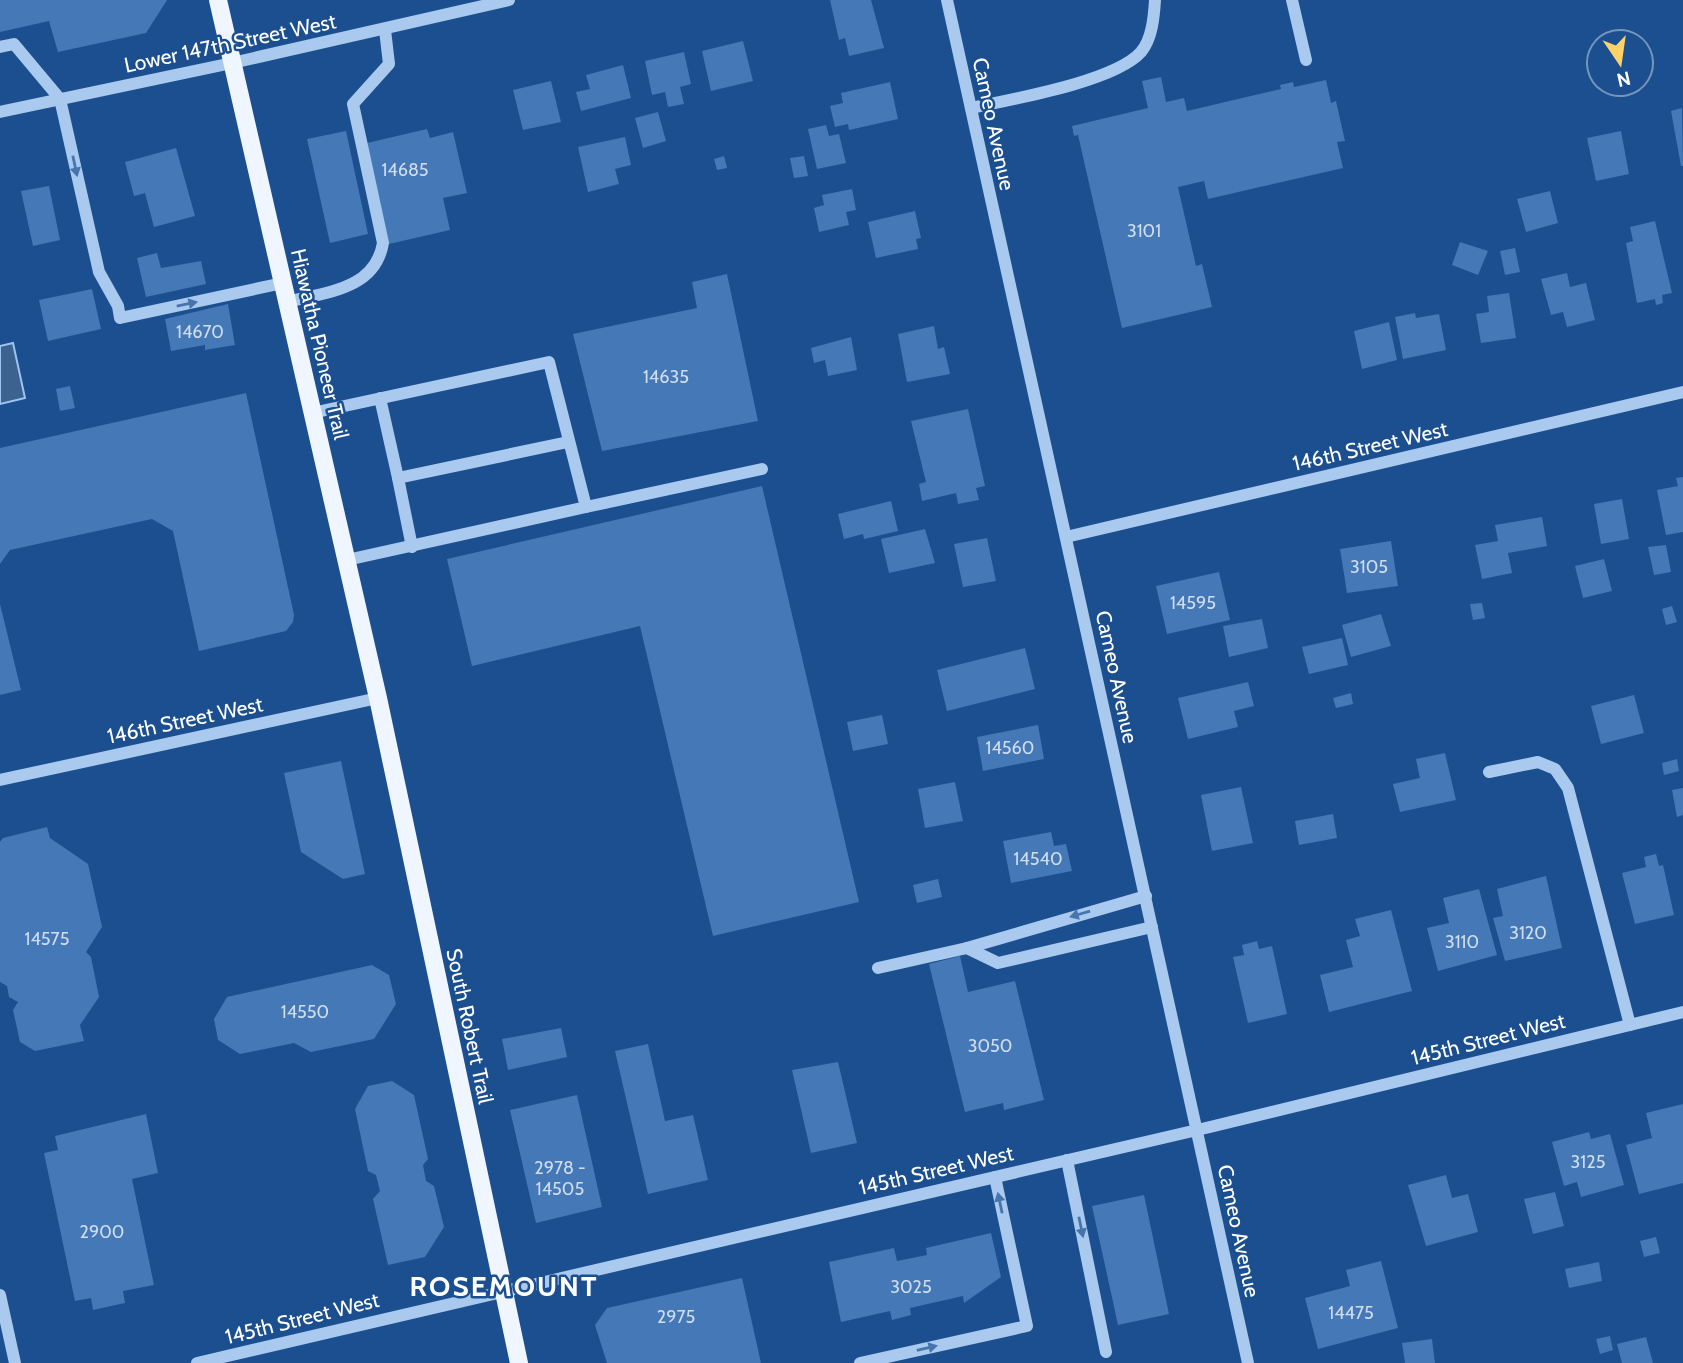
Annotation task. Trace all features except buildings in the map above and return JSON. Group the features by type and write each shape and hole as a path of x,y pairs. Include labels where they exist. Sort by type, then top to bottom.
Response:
{"main road":[{"name":"Hiawatha Pioneer Trail","path":"218,0 378,698"},
{"name":"South Robert Trail","path":"378,698 519,1363"}],"street":[{"name":"Lower 147th Street West","path":"0,112 232,64 509,0"},
{"name":"Cameo Avenue","path":"947,0 1248,1363"},
{"path":"971,108 1092,78 1130,61 1149,39 1156,0"},
{"path":"1292,0 1306,60"},
{"path":"287,302 351,285 369,274 380,261 383,243 353,104 389,64 385,30"},
{"path":"0,47 14,44 60,99 99,272 118,306 120,318 282,283"},
{"path":"312,413 549,362 586,508"},
{"name":"146th Street West","path":"1066,537 1683,392"},
{"path":"380,398 412,547"},
{"path":"398,478 568,442"},
{"path":"347,560 762,469"},
{"name":"146th Street West","path":"0,780 378,698"},
{"path":"1489,772 1538,762 1555,769 1568,788 1630,1025"},
{"path":"878,968 967,948 1146,897"},
{"path":"967,948 998,963 1152,927"},
{"name":"145th Street West","path":"197,1363 503,1289 1067,1160 1683,1012"},
{"path":"1067,1160 1106,1352"},
{"path":"860,1363 1027,1326 995,1177"},
{"path":"0,1295 15,1363"}],"water":[{"path":"13,343 25,398 0,404 0,346"}],"district":[{"name":"ROSEMOUNT","path":"504,1286"}]}
